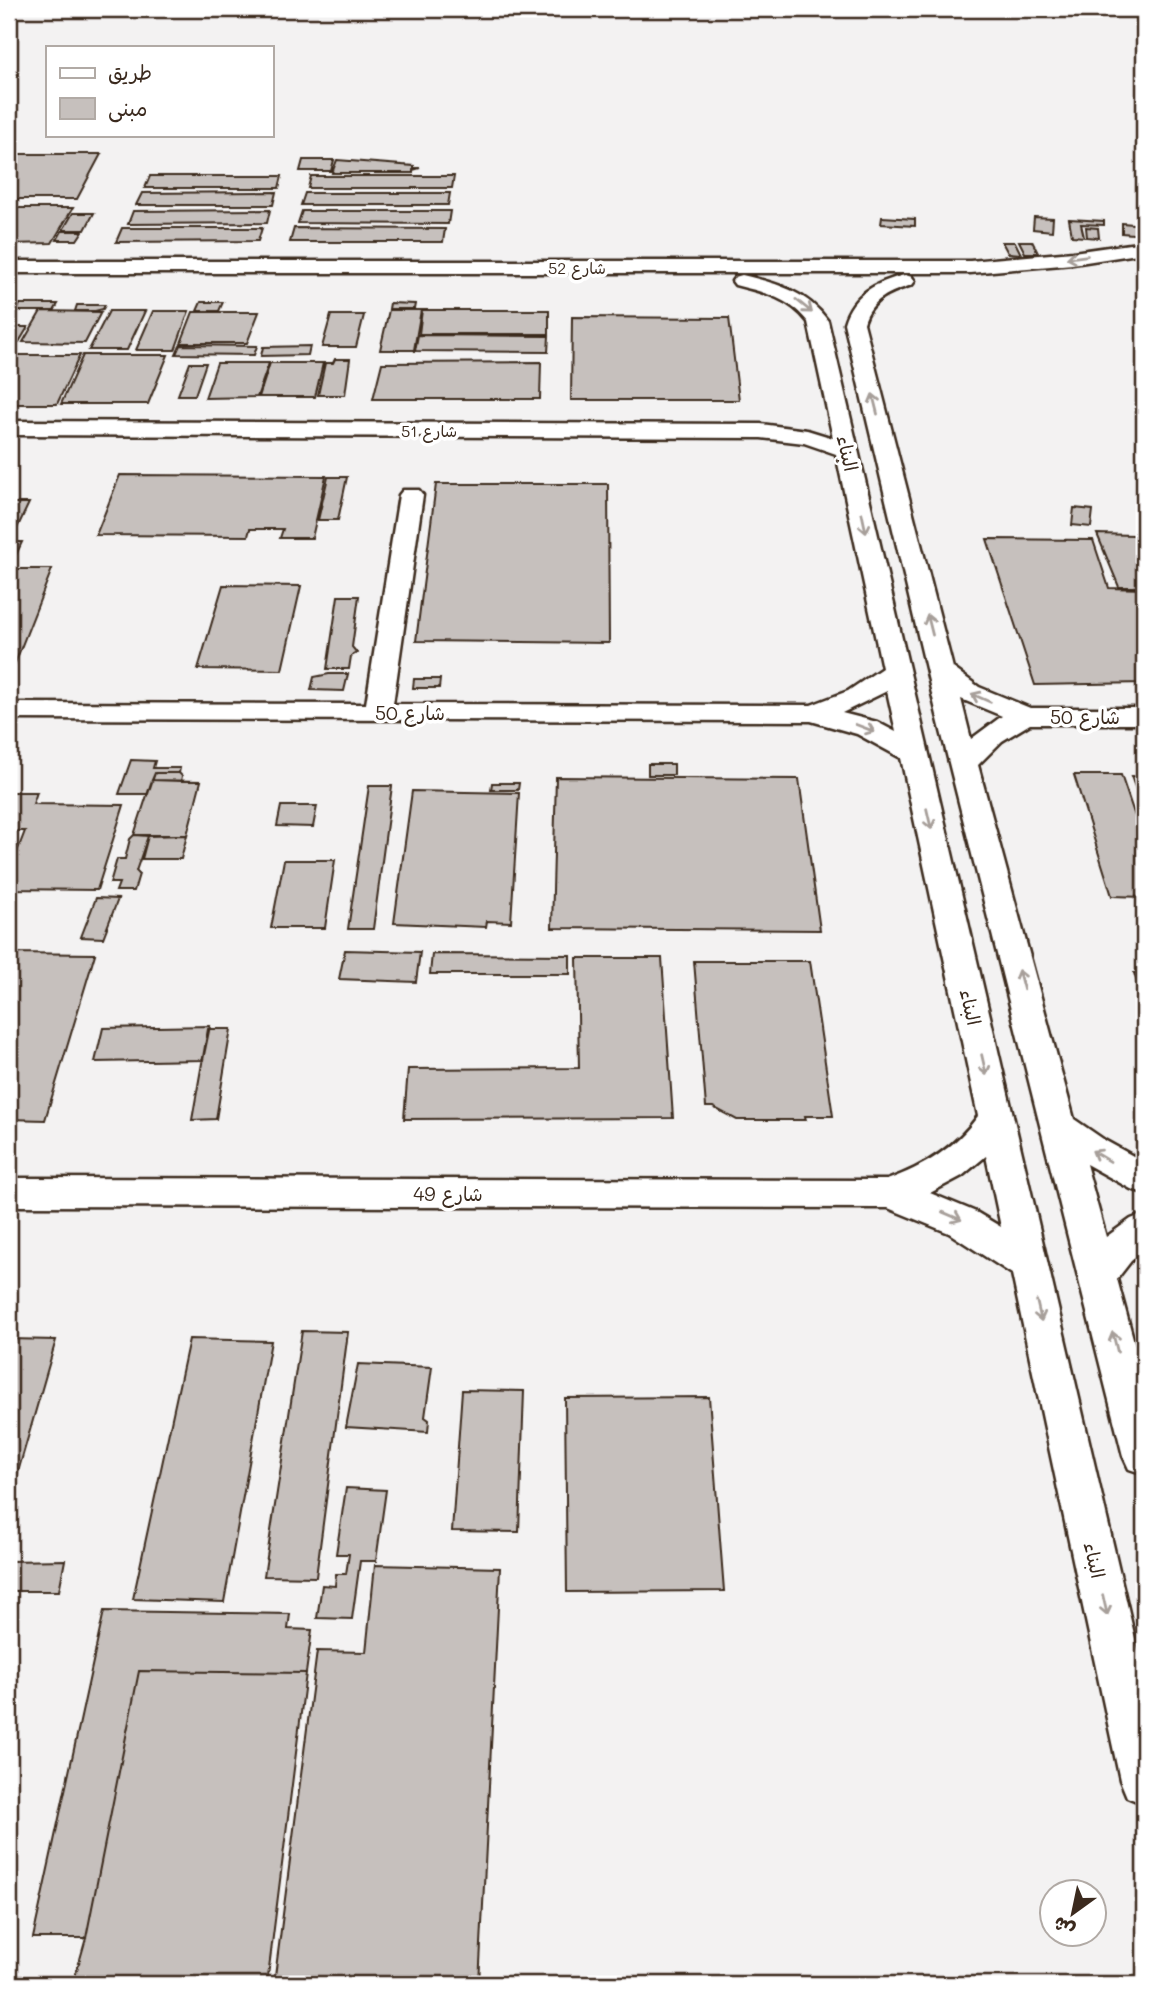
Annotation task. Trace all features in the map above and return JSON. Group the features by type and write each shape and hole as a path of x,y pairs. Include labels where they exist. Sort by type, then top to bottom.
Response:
{"street":[{"name":"شارع 52","path":"9,267 956,267 1060,260 1144,247"},
{"name":"شارع 52","path":"9,279 905,281 1034,278 1144,264"},
{"name":"البناء","path":"742,281 764,286 799,301 818,321 1144,1780"},
{"name":"البناء","path":"905,281 883,288 866,298 856,310 854,323 964,764 1061,1128 1144,1456"},
{"name":"شارع 51","path":"9,428 761,431 807,437 848,450"},
{"path":"378,712 411,495"},
{"name":"شارع 50","path":"812,713 863,696 882,684 896,670"},
{"name":"شارع 50","path":"941,672 969,693 1026,716"},
{"name":"شارع 50","path":"9,711 812,713 867,728 914,752"},
{"name":"شارع 50","path":"964,764 989,737 1008,722 1026,716 1144,716"},
{"name":"شارع 49","path":"888,1194 924,1182 956,1164 980,1143 996,1118"},
{"path":"1061,1128 1093,1151 1144,1180"},
{"name":"شارع 49","path":"9,1192 888,1194 927,1205 964,1221 999,1241 1029,1266"},
{"path":"1098,1276 1117,1250 1144,1229"}],"building":[{"path":"9,154 101,154 77,199 9,199"},
{"path":"303,160 334,160 331,171 300,171"},
{"path":"337,160 420,168 413,170 413,173 332,173"},
{"path":"150,176 282,176 279,188 145,188"},
{"path":"311,176 454,176 452,188 308,188"},
{"path":"276,192 273,205 136,205 142,193"},
{"path":"305,193 450,193 448,205 301,205"},
{"path":"9,208 73,208 52,243 9,244"},
{"path":"270,210 267,223 128,224 133,211"},
{"path":"302,211 450,211 448,224 298,223"},
{"path":"73,213 94,213 85,230 63,230"},
{"path":"882,217 915,219 915,226 881,224"},
{"path":"1034,217 1053,218 1052,231 1033,229"},
{"path":"1069,219 1104,221 1104,225 1081,224 1084,237 1072,236"},
{"path":"1122,223 1144,225 1144,235 1122,233"},
{"path":"1086,227 1098,228 1099,238 1087,237"},
{"path":"122,228 262,228 258,241 116,242"},
{"path":"294,228 445,229 443,242 290,242"},
{"path":"62,231 83,231 77,240 57,240"},
{"path":"1019,241 1032,241 1038,253 1025,253"},
{"path":"1002,242 1015,242 1021,254 1008,253"},
{"path":"201,302 223,302 219,311 197,311"},
{"path":"390,303 415,304 414,309 389,309"},
{"path":"20,304 58,304 54,311 17,311"},
{"path":"77,305 105,305 103,309 95,311 75,311"},
{"path":"389,310 421,310 414,350 380,350"},
{"path":"422,310 549,310 549,334 419,334"},
{"path":"41,311 101,312 85,343 23,342"},
{"path":"109,311 145,311 127,350 89,350"},
{"path":"153,311 189,311 175,350 136,350"},
{"path":"193,312 259,312 247,343 181,343"},
{"path":"331,315 364,315 356,347 322,347"},
{"path":"572,317 729,318 739,400 571,400"},
{"path":"15,327 28,327 19,342 9,342"},
{"path":"418,335 549,336 548,352 415,351"},
{"path":"180,345 257,346 254,355 176,354"},
{"path":"310,346 308,355 261,356 263,347"},
{"path":"9,355 80,355 57,404 9,404"},
{"path":"83,355 168,355 148,404 61,404"},
{"path":"335,359 350,359 345,395 318,395 325,363 333,363"},
{"path":"541,362 540,399 373,399 382,363"},
{"path":"190,363 206,363 195,395 178,395"},
{"path":"217,363 269,363 257,397 205,398"},
{"path":"270,363 323,363 315,397 259,397"},
{"path":"120,475 326,476 312,538 280,538 283,529 250,529 248,536 96,535"},
{"path":"328,477 347,477 338,520 318,520"},
{"path":"436,484 608,484 609,643 416,641"},
{"path":"9,503 29,503 12,539 9,539"},
{"path":"1074,508 1093,510 1091,527 1072,525"},
{"path":"1097,534 1134,535 1144,557 1144,587 1119,587"},
{"path":"987,539 1093,540 1109,588 1144,589 1144,683 1035,685"},
{"path":"9,542 22,542 16,555 9,555"},
{"path":"9,569 52,569 10,676 9,676"},
{"path":"223,585 301,586 282,670 198,669"},
{"path":"338,596 359,596 352,647 357,653 351,656 349,669 327,669"},
{"path":"348,674 344,691 311,690 314,677"},
{"path":"414,679 440,679 439,688 413,688"},
{"path":"131,760 155,761 153,768 180,768 179,773 155,773 148,794 119,794"},
{"path":"648,764 674,764 674,775 648,775"},
{"path":"155,773 179,773 182,776 181,781 152,780"},
{"path":"1074,775 1121,775 1144,843 1144,897 1112,896"},
{"path":"1131,776 1144,777 1144,812"},
{"path":"556,777 799,779 820,930 552,928"},
{"path":"152,780 201,781 187,835 134,835"},
{"path":"492,783 519,783 518,790 491,790"},
{"path":"369,786 392,786 373,929 348,929"},
{"path":"412,791 519,793 511,922 487,921 486,927 394,923"},
{"path":"12,792 37,792 33,804 124,805 97,890 9,889 9,873 25,831 9,831 9,800"},
{"path":"281,806 317,806 313,827 277,826"},
{"path":"134,835 148,836 136,871 139,874 134,891 116,891 119,883 110,883 117,859 125,859 130,839"},
{"path":"187,835 181,859 142,859 148,836"},
{"path":"284,860 335,860 325,928 271,928"},
{"path":"96,898 118,899 103,938 81,937"},
{"path":"345,950 420,952 416,982 339,979"},
{"path":"9,953 95,954 45,1120 9,1119"},
{"path":"432,954 570,955 570,974 430,974"},
{"path":"577,958 662,958 673,1118 404,1119 408,1069 579,1068"},
{"path":"694,961 810,961 833,1116 805,1116 806,1120 737,1120 713,1107 706,1107"},
{"path":"1134,973 1144,973 1144,1004"},
{"path":"210,1026 203,1060 95,1062 103,1028"},
{"path":"208,1029 231,1029 216,1119 192,1120"},
{"path":"302,1331 348,1332 316,1577 264,1576"},
{"path":"9,1339 56,1340 18,1472 9,1471"},
{"path":"189,1339 271,1341 224,1602 133,1599"},
{"path":"358,1364 432,1367 425,1417 429,1420 428,1432 346,1427"},
{"path":"462,1390 524,1391 519,1532 452,1531"},
{"path":"709,1397 724,1591 567,1592 565,1398"},
{"path":"9,1471 18,1472 11,1496 9,1496"},
{"path":"346,1488 386,1490 376,1561 360,1561 352,1619 317,1618 322,1585 335,1586 336,1574 346,1574 349,1554 336,1554"},
{"path":"65,1560 59,1591 9,1591 9,1561"},
{"path":"375,1565 500,1568 479,1984 274,1984 317,1651 366,1652"},
{"path":"104,1611 290,1614 288,1629 312,1630 306,1673 139,1671 86,1938 33,1938"},
{"path":"139,1671 306,1673 267,1984 73,1984 86,1938"}]}
